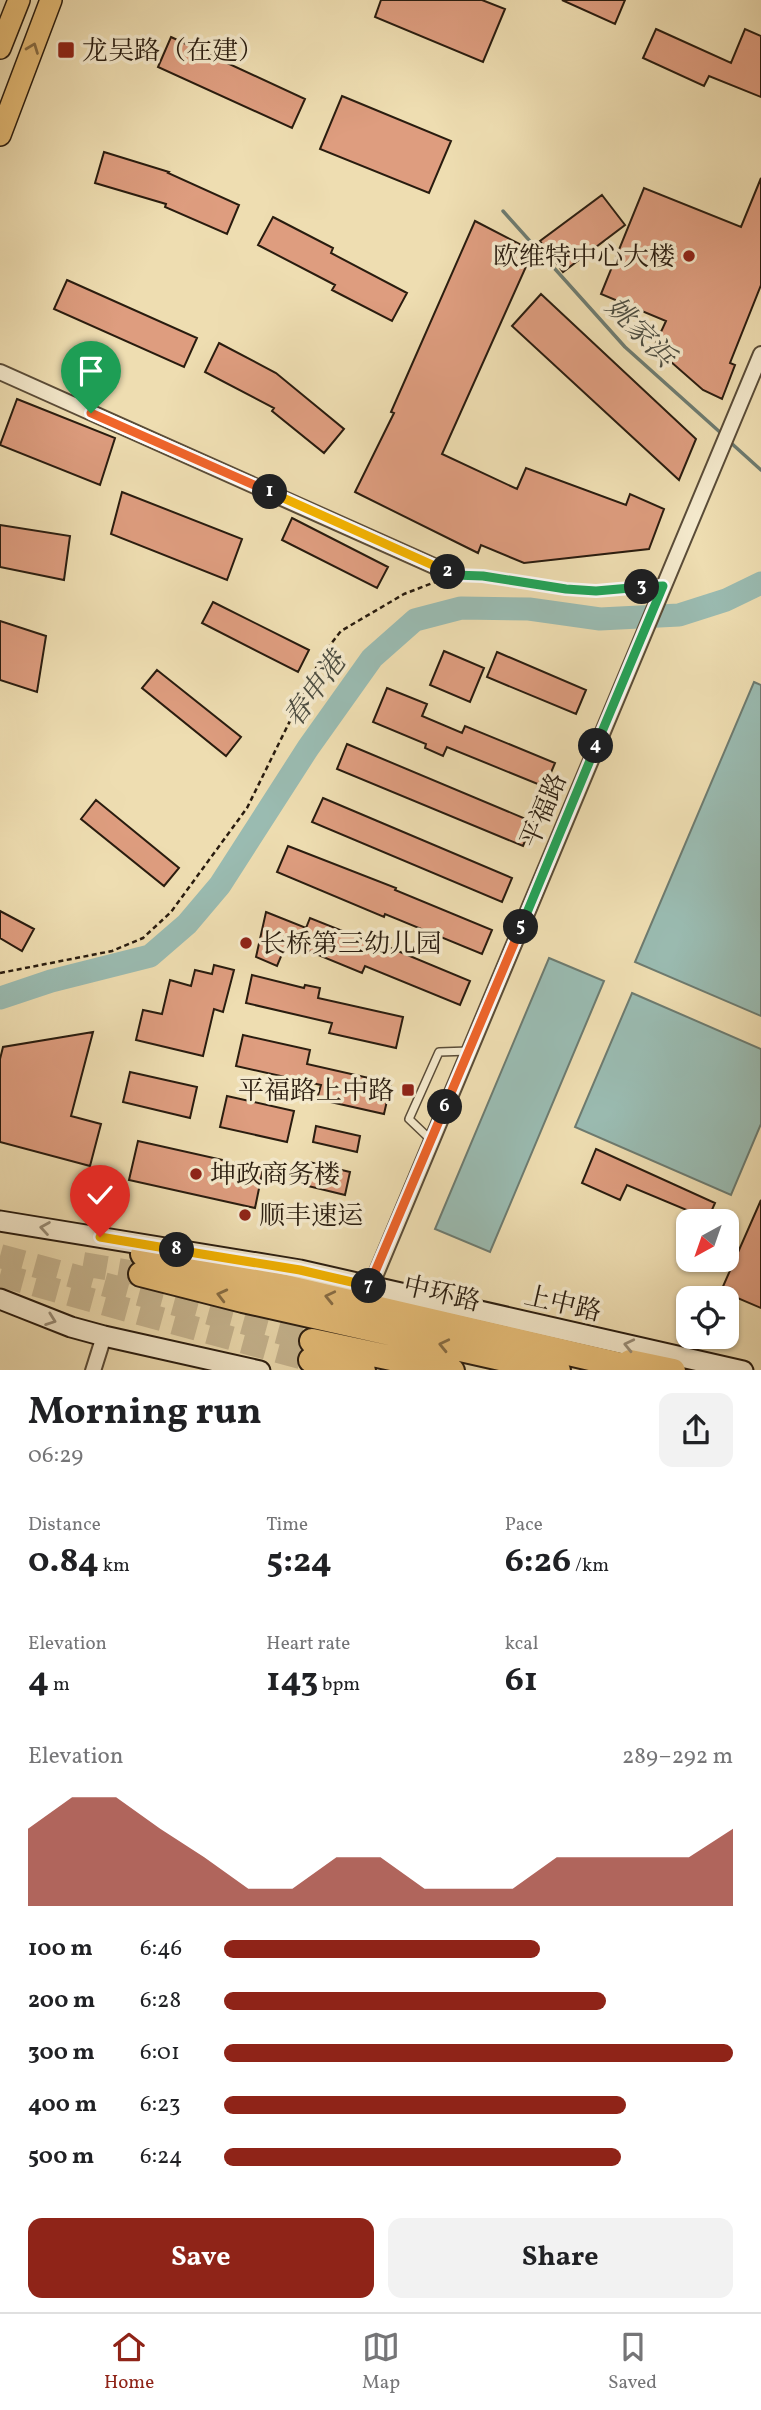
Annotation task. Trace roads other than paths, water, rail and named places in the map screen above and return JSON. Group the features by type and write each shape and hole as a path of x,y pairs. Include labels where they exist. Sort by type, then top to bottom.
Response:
{"highway":[{"name":"中环路","path":"558,1370 243,1300 142,1264 646,1370"},
{"path":"540,1346 673,1370"},
{"path":"363,1370 312,1351 452,1370"}],"main road":[{"path":"0,48 19,0"},
{"path":"0,135 51,0"},
{"name":"上中路","path":"0,1221 300,1270 743,1370"},
{"path":"0,1299 71,1327 260,1370"}],"street":[{"name":"平福路","path":"371,1286 761,354"},
{"path":"0,372 454,575"},
{"path":"93,1370 104,1336"}],"lane":[{"path":"431,1140 410,1119 439,1052 469,1051"}],"water":[{"path":"754,682 761,685 761,1016 635,962"},
{"path":"549,958 604,981 490,1252 435,1229"},
{"path":"632,993 761,1049 761,1124 731,1195 575,1127"}],"waterway":[{"name":"姚家浜","path":"503,211 625,347 722,434"},
{"name":"姚家浜","path":"730,442 761,470"},
{"name":"春申港","path":"0,998 51,981 150,956 187,924 220,885 308,748 372,658 415,620 461,608 529,609 600,619 679,615 726,600 761,583"}],"tunnel":[{"path":"0,1256 312,1341"},
{"path":"83,1264 141,1274"},
{"path":"0,1275 311,1360"}],"place":[{"name":"龙吴路（在建）","path":"66,50"},
{"name":"欧维特中心大楼","path":"689,256"},
{"name":"长桥第三幼儿园","path":"246,943"},
{"name":"平福路上中路","path":"408,1090"},
{"name":"坤政商务楼","path":"196,1174"},
{"name":"顺丰速运","path":"245,1215"}]}
